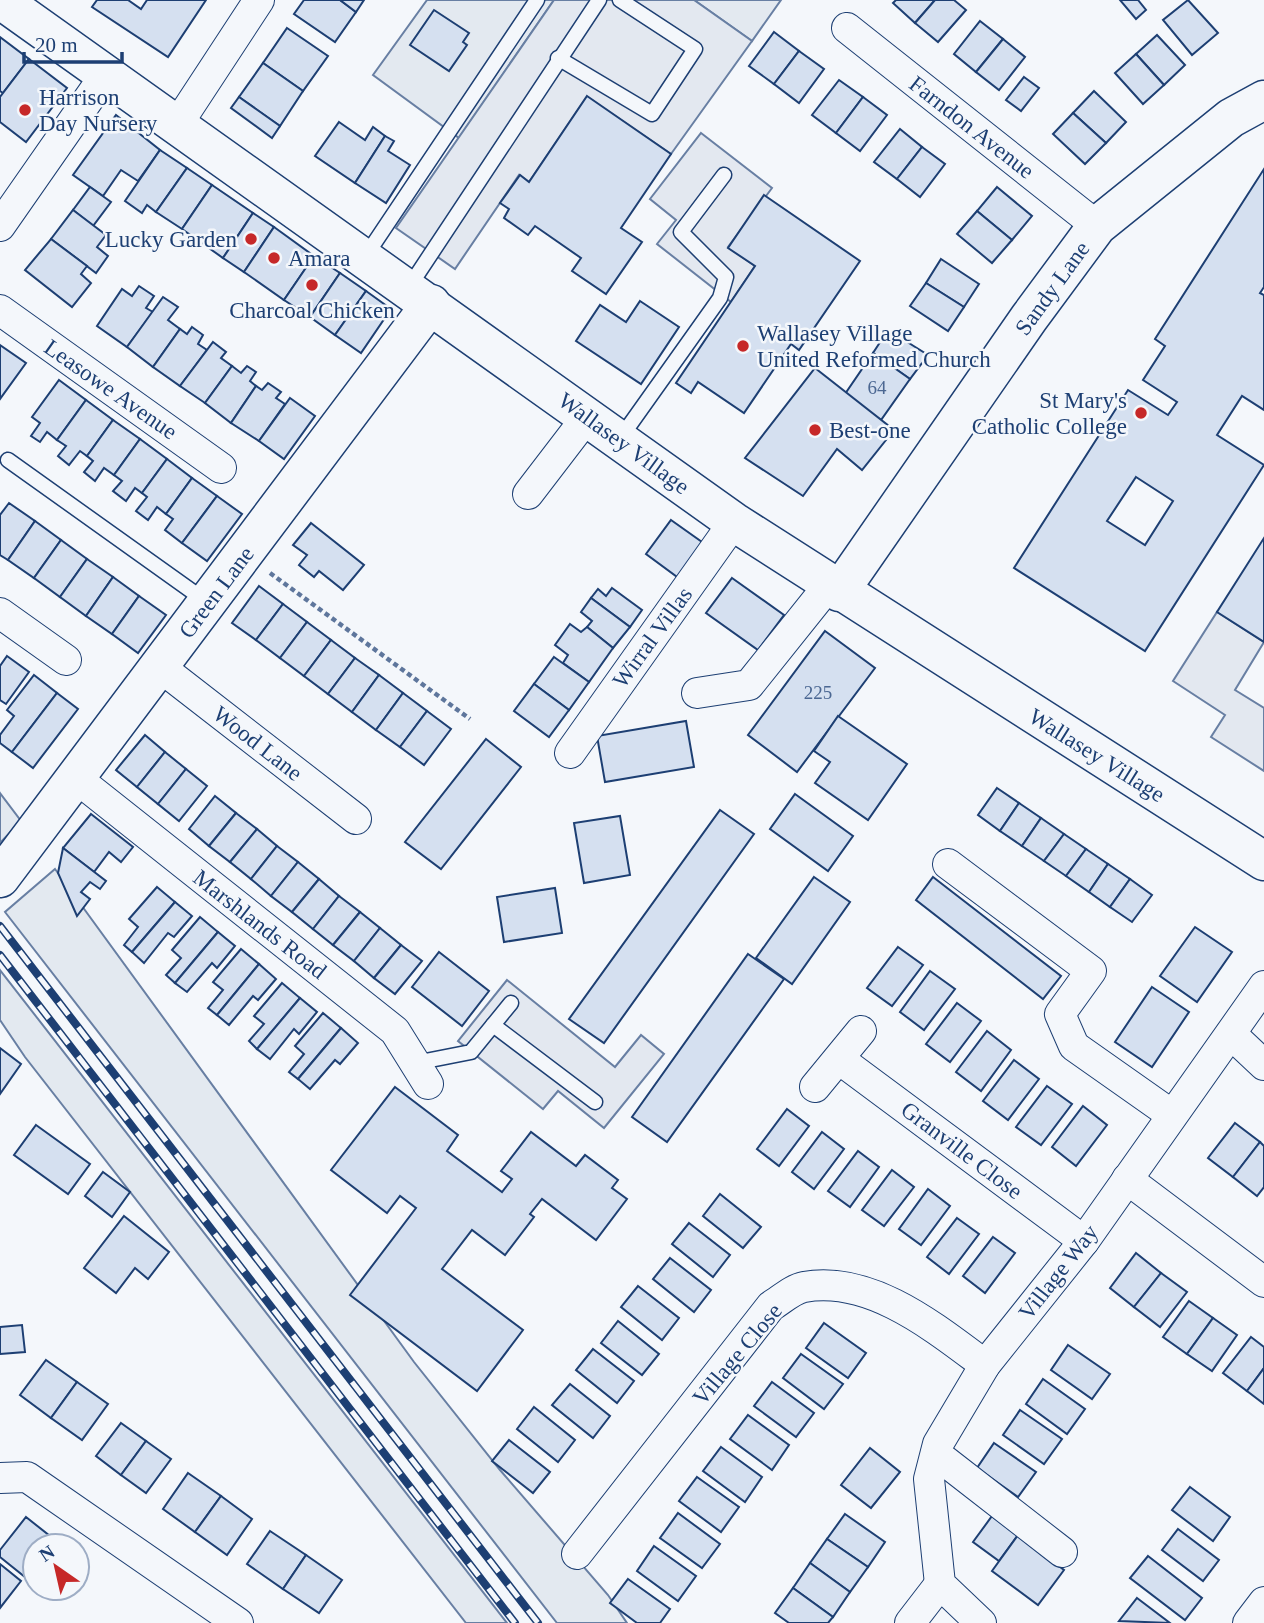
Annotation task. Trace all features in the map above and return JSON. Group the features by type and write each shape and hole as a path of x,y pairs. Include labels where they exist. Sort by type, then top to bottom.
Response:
{"main road":[{"name":"Wallasey Village","path":"1,0 734,522 834,589 1264,861"},
{"name":"Sandy Lane","path":"834,589 1097,226 1231,118 1264,100"},
{"name":"Green Lane","path":"8,868 244,554 419,296"}],"street":[{"path":"177,125 259,0"},
{"name":"Farndon Avenue","path":"847,28 1097,226"},
{"path":"0,226 106,74"},
{"name":"Leasowe Avenue","path":"0,310 221,468"},
{"path":"528,494 587,417"},
{"name":"Wirral Villas","path":"570,752 734,522"},
{"path":"697,693 749,685 834,589"},
{"path":"0,613 66,660"},
{"name":"Wood Lane","path":"160,667 355,819"},
{"name":"Marshlands Road","path":"76,778 395,1031 421,1074"},
{"path":"948,864 1091,971 1060,1014 1074,1046 1172,1115"},
{"name":"Village Way","path":"940,1584 929,1479 938,1444 985,1365 1084,1241 1264,986"},
{"path":"815,1087 862,1031"},
{"path":"1231,1034 1264,1065"},
{"name":"Granville Close","path":"839,1059 1084,1241"},
{"path":"1126,1179 1264,1282"},
{"name":"Village Close","path":"577,1554 771,1306 801,1287 829,1285 872,1294 935,1329 985,1365"},
{"path":"936,1454 1062,1552"},
{"path":"0,1478 27,1477 238,1623"},
{"path":"910,1623 940,1584 981,1623"},
{"path":"1248,1623 1264,1602"}],"lane":[{"path":"365,257 537,0"},
{"path":"419,296 558,58 599,0"},
{"path":"558,58 652,114 695,49 620,0"},
{"path":"619,440 720,298 726,277 681,232 724,175"},
{"path":"8,460 208,602"},
{"path":"421,1074 471,1052 511,1003"},
{"path":"493,1025 595,1102"}],"path":[{"path":"244,554 470,719"}],"shaded area":[{"path":"427,0 554,0 459,138 373,75"},
{"path":"554,0 694,0 752,41 671,154 587,97 529,182 519,175 455,269 396,228"},
{"path":"694,0 781,0 752,41"},
{"path":"701,133 772,188 728,247 755,266 731,302 657,244 676,220 650,199"},
{"path":"1217,612 1264,642 1235,690 1264,708 1264,771 1211,737 1225,715 1173,681"},
{"path":"0,793 21,821 0,843"},
{"path":"55,869 414,1362 500,1470 608,1595 627,1623 557,1623 5,912"},
{"path":"0,970 507,1623 466,1623 25,1057 0,1020"},
{"path":"507,980 615,1067 641,1035 664,1054 604,1128 558,1091 543,1109 458,1041"}],"building":[{"path":"97,0 128,0 141,9 147,0 206,0 168,57 92,7"},
{"path":"304,0 340,0 356,12 335,42 294,14"},
{"path":"340,0 364,0 356,12"},
{"path":"896,0 935,0 915,23 893,3"},
{"path":"935,0 954,0 966,10 938,42 915,23"},
{"path":"1120,0 1138,0 1146,10 1136,19"},
{"path":"1188,0 1218,33 1192,55 1163,20"},
{"path":"434,10 469,33 463,42 467,45 449,71 410,45"},
{"path":"980,21 1003,39 976,72 954,54"},
{"path":"287,28 328,56 303,91 263,63"},
{"path":"774,32 799,51 774,84 749,66"},
{"path":"1157,35 1185,65 1164,85 1136,54"},
{"path":"0,37 29,59 3,93 0,91"},
{"path":"1003,39 1025,57 999,90 976,72"},
{"path":"799,51 824,69 799,103 774,84"},
{"path":"1136,54 1164,85 1143,104 1115,73"},
{"name":"Harrison Day Nursery","path":"29,59 67,88 26,142 0,122 0,97"},
{"path":"263,63 303,91 280,126 239,97"},
{"path":"1024,77 1039,88 1021,111 1006,100"},
{"path":"839,80 863,97 836,133 812,115"},
{"path":"1094,91 1126,122 1106,143 1073,113"},
{"path":"587,96 671,154 621,228 642,242 606,294 572,271 581,258 535,226 528,235 504,218 509,209 500,203 520,175 529,182"},
{"path":"239,97 280,126 272,138 231,108"},
{"path":"863,97 887,115 860,151 836,133"},
{"path":"1073,113 1106,143 1085,164 1053,134"},
{"path":"116,115 160,150 138,181 121,170 103,196 73,175"},
{"path":"339,122 365,140 373,127 385,136 355,183 315,156"},
{"path":"900,129 922,147 897,179 874,162"},
{"path":"385,136 394,141 388,151 410,165 386,203 355,183"},
{"path":"922,147 945,164 920,197 897,179"},
{"path":"160,150 187,168 156,212 147,205 142,213 125,201"},
{"path":"187,168 212,185 182,229 156,212"},
{"path":"1264,169 1264,287 1260,293 1264,295 1264,410 1242,396 1217,435 1264,465 1145,651 1014,568 1128,390 1168,415 1177,402 1143,380 1165,346 1155,339","holes":["1136,477 1173,501 1145,545 1107,521"]},
{"path":"212,185 253,213 223,258 182,229"},
{"path":"90,187 111,202 93,226 73,210"},
{"path":"997,187 1032,216 1012,240 977,211"},
{"path":"764,195 860,261 799,350 791,344 744,413 698,382 691,393 676,383 755,266 728,248"},
{"path":"73,210 106,235 97,247 108,256 96,273 51,239"},
{"path":"977,211 1012,240 992,263 957,234"},
{"path":"253,213 274,227 244,272 223,258"},
{"path":"274,227 314,256 284,300 244,272"},
{"path":"51,239 87,266 81,274 91,283 72,307 25,270"},
{"path":"314,256 340,273 310,317 284,300"},
{"path":"941,259 979,284 964,307 926,283"},
{"path":"340,273 366,291 335,335 310,317"},
{"path":"926,283 964,307 948,331 910,306"},
{"path":"139,286 154,296 146,308 153,312 127,347 97,326 122,289 132,296"},
{"path":"366,291 391,309 361,353 335,335"},
{"path":"163,297 178,307 168,320 180,329 153,367 127,347"},
{"path":"640,301 679,327 641,384 576,341 600,305 626,322"},
{"path":"192,327 203,335 198,344 207,350 180,386 153,367 180,329 187,334"},
{"path":"888,330 928,355 910,379 873,353"},
{"path":"213,342 226,352 221,358 232,366 205,403 180,386"},
{"path":"0,345 26,363 0,399"},
{"path":"873,353 910,379 881,420 845,394"},
{"path":"232,366 241,373 247,366 256,372 250,381 256,386 231,423 205,403"},
{"path":"815,368 894,430 862,470 837,449 803,496 745,458"},
{"path":"59,380 86,400 57,440 47,432 40,442 31,436 40,423 32,417"},
{"path":"268,383 281,392 276,398 285,404 259,441 231,423 256,386 262,390"},
{"path":"290,398 315,416 284,459 259,441"},
{"path":"86,400 113,420 87,456 80,451 69,465 58,456 66,446 57,440"},
{"path":"113,420 140,439 114,475 104,468 95,481 84,472 93,461 87,456"},
{"path":"140,439 167,459 142,493 135,488 126,501 113,491 122,481 114,475"},
{"path":"167,459 192,478 166,514 157,507 148,520 136,511 147,497 142,493"},
{"path":"192,478 217,496 182,543 165,530 173,519 166,514"},
{"path":"217,496 242,514 207,561 182,543"},
{"path":"9,503 35,521 8,560 0,555 0,515"},
{"path":"671,520 709,547 684,582 646,554"},
{"path":"35,521 61,540 34,578 8,560"},
{"path":"311,523 364,565 343,590 319,571 314,577 299,565 307,555 293,545"},
{"path":"1264,538 1264,642 1217,612"},
{"path":"61,540 87,559 60,597 34,578"},
{"path":"87,559 113,577 86,616 60,597"},
{"path":"113,577 139,596 112,634 86,616"},
{"path":"732,578 784,615 758,650 706,613"},
{"path":"259,586 283,604 256,640 232,623"},
{"path":"612,588 642,610 630,627 591,598 598,589 606,596"},
{"path":"139,596 166,615 138,653 112,634"},
{"path":"591,598 630,627 613,648 587,627 592,621 581,612"},
{"path":"283,604 307,622 280,658 256,640"},
{"path":"307,622 331,640 304,676 280,658"},
{"path":"570,624 581,632 587,627 613,648 589,682 563,663 568,655 555,645"},
{"path":"825,631 875,668 797,772 748,735"},
{"path":"331,640 355,658 328,694 304,676"},
{"path":"7,656 29,672 6,704 0,700 0,666"},
{"path":"554,657 589,682 569,710 534,684"},
{"path":"355,658 379,675 352,712 328,694"},
{"path":"34,675 57,693 12,752 0,743 0,735 14,716 7,710"},
{"path":"379,675 403,693 376,730 352,712"},
{"path":"534,684 569,710 549,737 514,711"},
{"path":"57,693 78,709 33,768 12,752"},
{"path":"403,693 427,711 400,747 376,730"},
{"path":"427,711 451,729 424,765 400,747"},
{"path":"838,716 907,764 868,820 815,783 830,762 814,751"},
{"path":"686,721 694,767 605,782 597,736"},
{"path":"145,735 165,752 137,787 116,770"},
{"path":"486,739 521,767 441,869 405,842"},
{"path":"165,752 186,769 158,804 137,787"},
{"path":"186,769 207,786 179,821 158,804"},
{"path":"997,788 1019,803 1000,831 978,815"},
{"path":"795,794 853,836 828,871 770,829"},
{"path":"215,796 236,813 209,846 189,829"},
{"path":"1019,803 1041,818 1022,846 1000,831"},
{"path":"720,810 754,834 604,1043 569,1019"},
{"path":"236,813 257,829 230,862 209,846"},
{"path":"91,814 133,847 121,862 109,852 94,872 63,848"},
{"path":"620,816 630,875 584,883 574,823"},
{"path":"1041,818 1064,834 1044,861 1022,846"},
{"path":"257,829 277,846 251,879 230,862"},
{"path":"1064,834 1086,849 1066,876 1044,861"},
{"path":"277,846 298,862 271,896 251,879"},
{"path":"63,848 106,881 100,889 90,882 81,892 90,899 77,916 58,873"},
{"path":"1086,849 1108,864 1089,892 1066,876"},
{"path":"298,862 319,879 292,912 271,896"},
{"path":"1108,864 1130,879 1110,907 1089,892"},
{"path":"814,877 850,902 792,984 756,958"},
{"path":"933,877 1061,976 1043,999 916,900"},
{"path":"319,879 339,896 313,929 292,912"},
{"path":"1130,879 1152,895 1132,922 1110,907"},
{"path":"157,887 175,902 132,952 124,945 138,927 129,919"},
{"path":"555,888 562,933 504,942 497,897"},
{"path":"339,896 360,912 333,945 313,929"},
{"path":"175,902 192,916 174,937 168,933 144,963 132,952"},
{"path":"360,912 380,928 354,961 333,945"},
{"path":"200,917 218,932 175,983 166,975 181,958 172,950"},
{"path":"1195,927 1232,952 1197,1002 1160,976"},
{"path":"380,928 401,945 374,978 354,961"},
{"path":"218,932 235,946 217,968 212,963 187,992 175,983"},
{"path":"401,945 422,961 395,994 374,978"},
{"path":"898,947 923,965 892,1006 867,988"},
{"path":"241,949 259,964 217,1015 208,1008 223,990 213,982"},
{"path":"439,952 489,991 462,1026 412,987"},
{"path":"748,954 784,979 667,1142 632,1117"},
{"path":"259,964 276,979 258,1000 253,996 229,1025 217,1015"},
{"path":"930,971 955,989 924,1030 900,1012"},
{"path":"282,983 300,998 257,1049 249,1041 264,1024 254,1016"},
{"path":"1152,987 1189,1012 1152,1067 1115,1042"},
{"path":"300,998 317,1012 299,1034 294,1029 270,1059 257,1049"},
{"path":"957,1003 981,1021 950,1062 926,1044"},
{"path":"323,1013 341,1028 298,1079 289,1072 304,1054 295,1046"},
{"path":"341,1028 358,1043 340,1064 335,1060 310,1089 298,1079"},
{"path":"987,1031 1011,1050 981,1091 956,1072"},
{"path":"0,1048 21,1064 0,1094"},
{"path":"1014,1060 1039,1079 1008,1120 983,1101"},
{"path":"1047,1086 1072,1104 1041,1145 1016,1127"},
{"path":"395,1087 458,1135 447,1151 502,1192 512,1179 501,1171 531,1132 576,1166 585,1155 618,1180 612,1188 627,1199 596,1240 542,1199 530,1214 534,1217 505,1255 472,1230 442,1269 523,1330 477,1391 350,1295 416,1208 400,1196 387,1213 331,1170"},
{"path":"1083,1106 1107,1125 1076,1166 1052,1147"},
{"path":"787,1109 809,1126 779,1166 757,1149"},
{"path":"1235,1123 1260,1142 1233,1177 1208,1158"},
{"path":"36,1125 90,1164 68,1194 14,1155"},
{"path":"822,1132 844,1149 814,1189 792,1172"},
{"path":"1260,1142 1264,1146 1264,1187 1257,1196 1233,1177"},
{"path":"858,1151 879,1167 850,1207 828,1191"},
{"path":"892,1170 914,1187 884,1226 862,1210"},
{"path":"103,1172 130,1192 112,1217 85,1196"},
{"path":"928,1189 950,1206 921,1245 899,1229"},
{"path":"720,1194 761,1227 743,1248 703,1216"},
{"path":"124,1216 169,1252 148,1279 135,1268 116,1293 84,1268"},
{"path":"957,1218 979,1234 949,1274 927,1257"},
{"path":"689,1223 730,1255 713,1277 672,1244"},
{"path":"993,1237 1015,1253 985,1293 963,1276"},
{"path":"1136,1253 1161,1273 1134,1307 1110,1288"},
{"path":"670,1258 711,1290 694,1312 653,1279"},
{"path":"1161,1273 1187,1292 1160,1327 1134,1307"},
{"path":"638,1286 679,1318 662,1340 621,1307"},
{"path":"1189,1301 1213,1318 1187,1354 1163,1337"},
{"path":"1213,1318 1237,1335 1212,1371 1187,1354"},
{"path":"618,1321 659,1354 642,1375 601,1343"},
{"path":"824,1323 866,1353 848,1378 806,1348"},
{"path":"22,1325 25,1352 0,1354 0,1327"},
{"path":"1251,1337 1264,1347 1264,1368 1247,1391 1223,1373"},
{"path":"1068,1345 1110,1374 1092,1399 1051,1370"},
{"path":"593,1349 634,1381 617,1403 576,1370"},
{"path":"801,1354 843,1384 824,1409 783,1378"},
{"path":"46,1360 77,1382 51,1418 20,1395"},
{"path":"1264,1368 1264,1404 1247,1391"},
{"path":"1043,1379 1085,1409 1067,1434 1026,1404"},
{"path":"77,1382 108,1404 82,1440 51,1418"},
{"path":"772,1382 814,1413 796,1437 754,1406"},
{"path":"570,1384 610,1416 593,1438 552,1405"},
{"path":"534,1407 575,1440 558,1462 517,1429"},
{"path":"1020,1410 1062,1439 1044,1464 1003,1435"},
{"path":"748,1415 789,1445 772,1470 730,1439"},
{"path":"121,1423 146,1441 121,1475 96,1456"},
{"path":"509,1440 550,1472 533,1493 492,1461"},
{"path":"146,1441 171,1459 146,1493 121,1475"},
{"path":"994,1443 1036,1472 1018,1497 977,1468"},
{"path":"721,1447 762,1477 745,1502 703,1471"},
{"path":"870,1448 900,1472 871,1508 841,1485"},
{"path":"188,1473 221,1496 195,1532 163,1509"},
{"path":"697,1477 739,1507 721,1532 679,1501"},
{"path":"1190,1487 1230,1517 1213,1541 1172,1510"},
{"path":"221,1496 252,1519 227,1555 195,1532"},
{"path":"678,1513 720,1544 702,1568 660,1538"},
{"path":"845,1514 885,1542 868,1567 827,1539"},
{"path":"992,1516 1018,1535 999,1561 973,1542"},
{"path":"26,1517 45,1532 21,1532 21,1574 0,1557 0,1550"},
{"path":"1178,1529 1219,1560 1203,1581 1162,1550"},
{"path":"270,1531 306,1555 283,1589 247,1564"},
{"path":"1018,1535 1064,1570 1038,1605 992,1571"},
{"path":"827,1539 868,1567 850,1592 810,1563"},
{"path":"654,1546 696,1576 678,1601 637,1571"},
{"path":"306,1555 342,1580 319,1613 283,1589"},
{"path":"1148,1556 1202,1598 1185,1620 1130,1578"},
{"path":"810,1563 850,1592 833,1617 793,1588"},
{"path":"0,1564 21,1581 0,1608"},
{"path":"628,1579 670,1609 660,1623 637,1623 610,1603"},
{"path":"793,1588 833,1617 828,1623 789,1623 775,1613"},
{"path":"1137,1598 1170,1623 1119,1621"}],"railway":[{"path":"0,926 538,1623"},
{"path":"0,955 515,1623"}],"place":[{"name":"Harrison Day Nursery","path":"25,110"},
{"name":"Lucky Garden","path":"251,239"},
{"name":"Amara","path":"274,258"},
{"name":"Charcoal Chicken","path":"312,285"},
{"name":"Wallasey Village United Reformed Church","path":"743,346"},
{"name":"St Mary's Catholic College","path":"1141,413"},
{"name":"Best-one","path":"815,430"}]}
